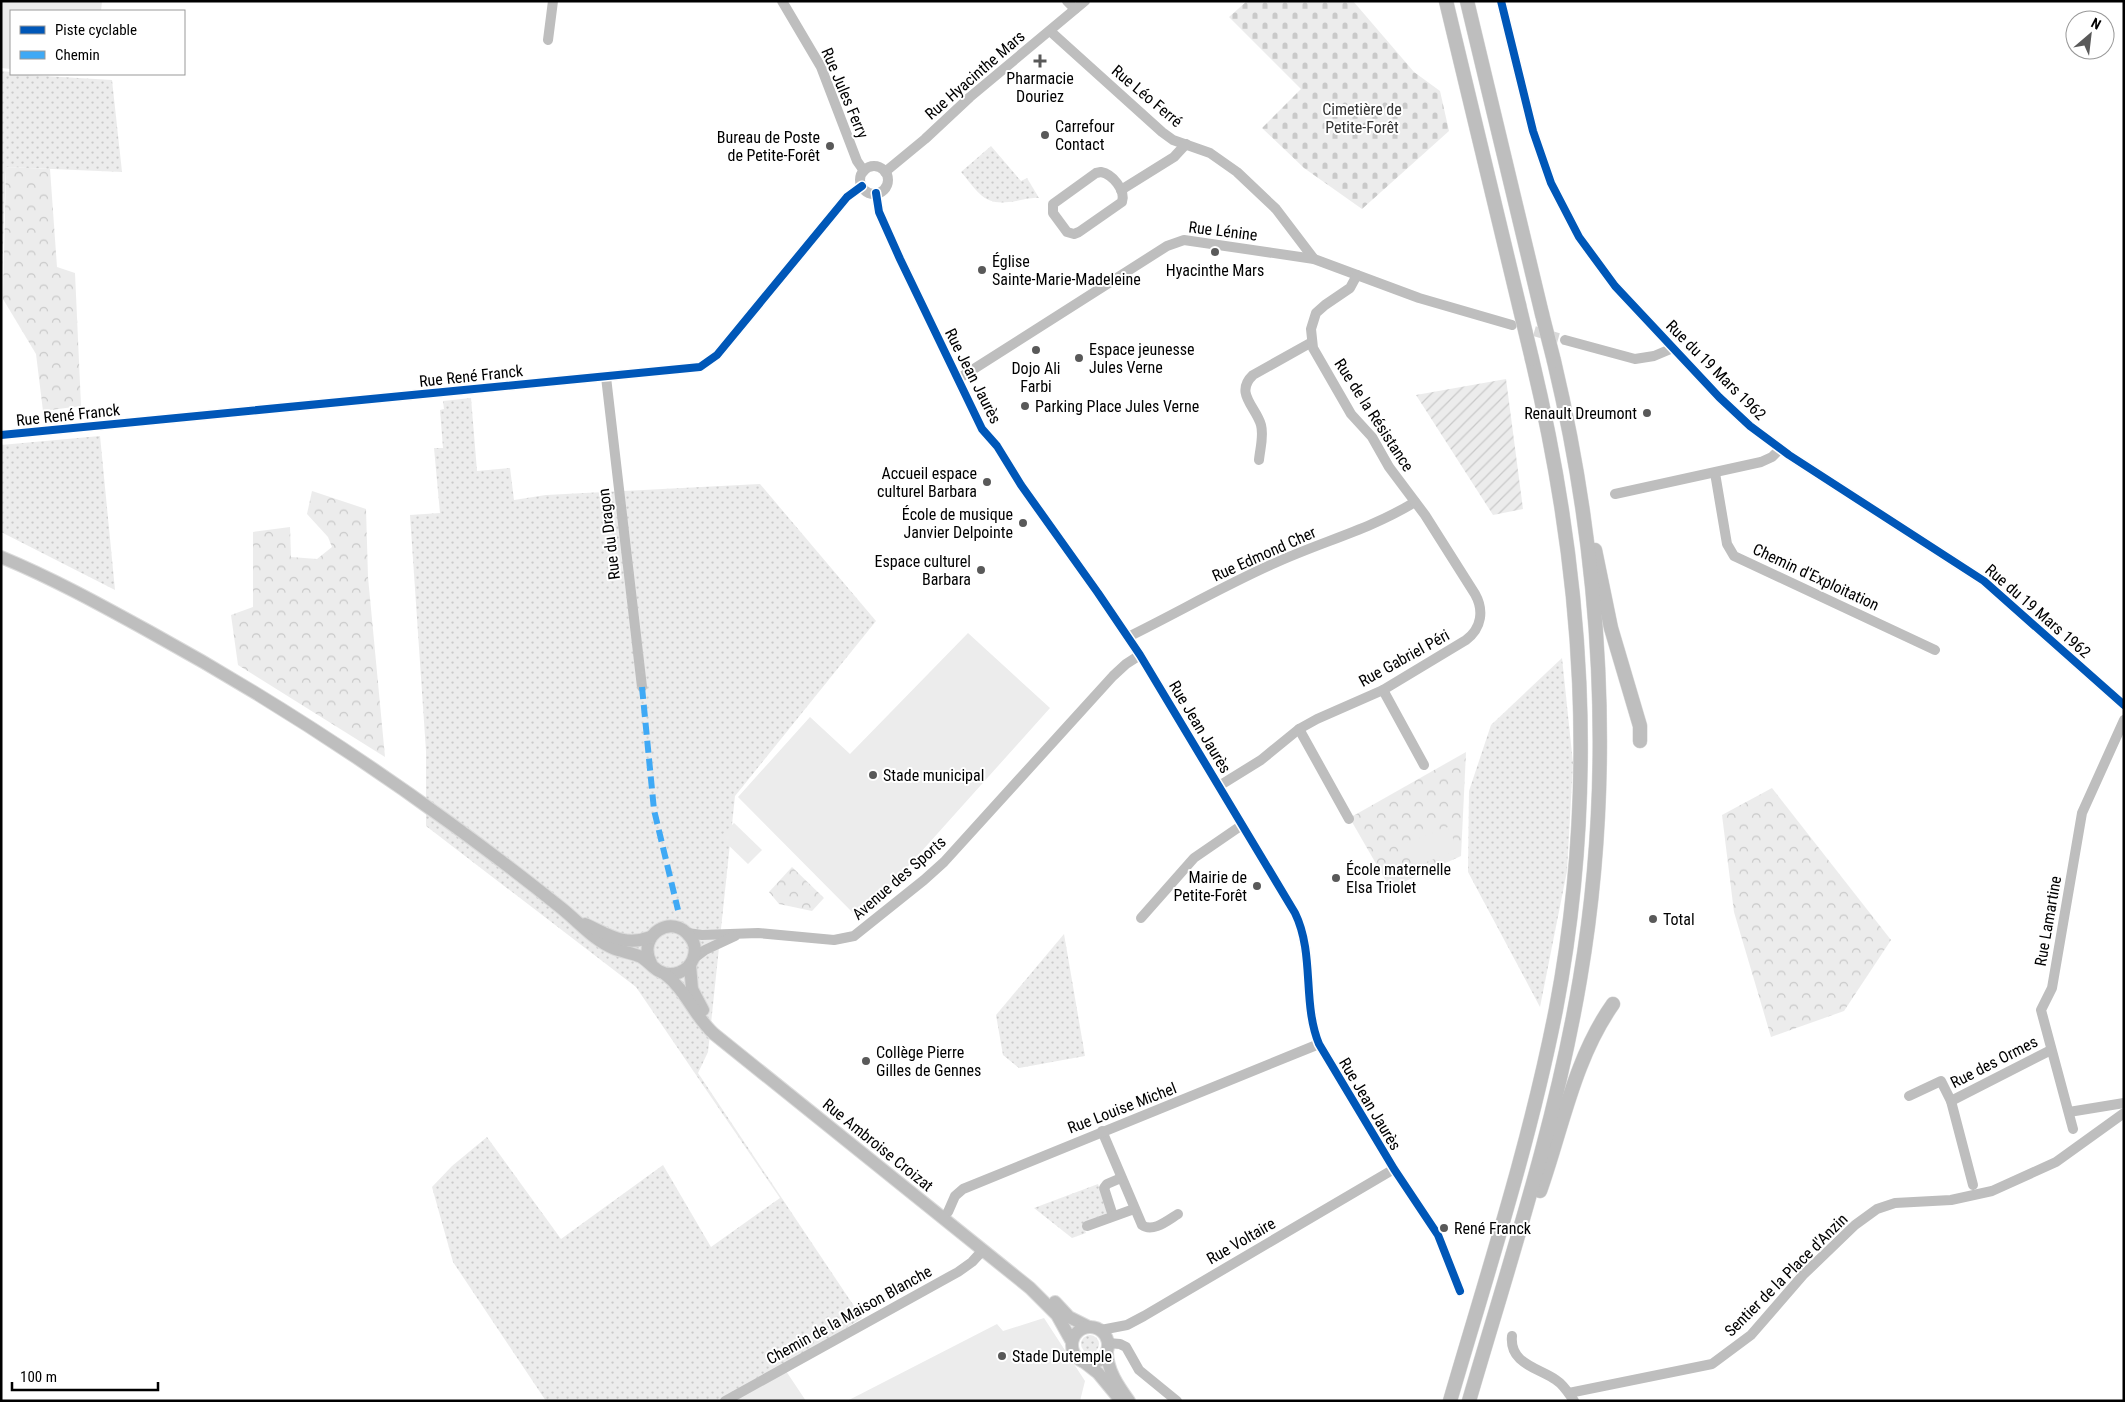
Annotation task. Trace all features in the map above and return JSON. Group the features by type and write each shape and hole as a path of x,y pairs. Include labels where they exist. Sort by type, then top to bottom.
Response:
{"highway":[{"path":"1446,1 1532,359 1563,509 1580,662 1581,746 1577,854 1564,961 1544,1065 1505,1216 1450,1401"},
{"path":"1467,1 1571,438 1582,508 1594,610 1599,709 1599,776 1594,874 1580,979 1565,1056 1546,1136 1469,1401"},
{"path":"1582,508 1599,566 1610,628 1640,726 1640,741"},
{"path":"1514,1248 1540,1189 1587,1049 1602,1020 1613,1004"}],"main road":[{"path":"1,552 27,568 174,645 316,731 449,822 575,918 591,935 603,943 616,950 637,956 665,974 679,973 692,962 694,945 687,933 680,928 668,927 657,931 651,937 634,942 622,940 575,918"},
{"path":"1,557 27,568"},
{"path":"650,963 647,952 651,937"},
{"name":"Rue Ambroise Croizat","path":"692,962 690,981 696,999 717,1026 1025,1274 1070,1317 1095,1328"},
{"name":"Rue Ambroise Croizat","path":"665,974 677,984 700,1020 714,1034 1025,1283 1060,1320 1072,1342"},
{"path":"1121,1401 1098,1373 1074,1354 1072,1342 1078,1331 1095,1328 1107,1347 1108,1363 1111,1372 1129,1401"},
{"path":"1084,1362 1096,1362 1104,1356 1107,1347"}],"street":[{"path":"548,40 553,1"},
{"name":"Rue Jules Ferry","path":"782,1 821,67 857,161 864,171"},
{"path":"1067,1 1075,9"},
{"name":"Rue Hyacinthe Mars","path":"885,172 970,96 1084,1"},
{"name":"Rue du 19 Mars 1962","path":"1501,1 1538,148 1561,205 1579,237 1603,271 1728,406 1780,449 1984,581 2124,705"},
{"name":"Rue Léo Ferré","path":"1050,30 1162,132 1173,140 1216,156 1250,183 1281,216 1314,259"},
{"path":"1121,190 1174,157 1186,144"},
{"path":"875,166 885,172 888,180 881,191 876,193 867,192 862,186 860,178 864,171 875,166"},
{"path":"1096,173 1108,174 1121,190 1123,196 1120,204 1077,233 1070,234 1064,230 1053,213 1052,207 1056,201 1096,173"},
{"name":"Rue René Franck","path":"1,435 694,368 708,362 717,355 847,197 862,186"},
{"name":"Rue Jean Jaurès","path":"876,193 884,224 982,429 999,450 1021,486 1140,655 1274,876 1300,925 1308,964 1313,1029 1318,1044 1394,1169 1441,1239 1460,1291"},
{"name":"Rue Lénine","path":"958,379 1175,242 1189,240 1314,259 1419,298 1512,325"},
{"name":"Rue de la Résistance","path":"1357,275 1350,288 1325,304 1316,313 1311,325 1312,342 1315,352 1351,414 1372,437 1389,467 1415,502"},
{"path":"1566,340 1635,358 1648,358 1673,348"},
{"path":"1259,460 1261,427 1245,394 1246,383 1253,375 1312,342"},
{"name":"Rue du Dragon","path":"606,377 642,687"},
{"path":"1615,494 1768,460 1780,449"},
{"name":"Chemin d'Exploitation","path":"1715,473 1727,544 1734,556 1935,650"},
{"name":"Rue Edmond Cher","path":"1128,637 1266,567 1299,552 1370,526 1415,502"},
{"name":"Rue Gabriel Péri","path":"1219,786 1261,760 1299,729 1383,690 1466,640 1477,629 1481,612 1477,598 1415,502"},
{"name":"Avenue des Sports","path":"687,933 702,935 744,934 840,940 850,938 862,931 938,867 1112,676 1140,655"},
{"path":"1383,690 1424,765"},
{"name":"Rue Lamartine","path":"2072,1129 2041,1010 2052,988 2080,819 2086,801 2124,720"},
{"path":"1299,729 1349,819"},
{"path":"1141,918 1194,858 1242,825"},
{"path":"692,962 720,942 744,934"},
{"name":"Rue Louise Michel","path":"948,1212 954,1196 963,1189 1318,1044"},
{"name":"Rue des Ormes","path":"1951,1100 2051,1050"},
{"path":"1908,1096 1941,1081 1951,1100 1973,1185"},
{"path":"2069,1112 2124,1103"},
{"name":"Sentier de la Place d'Anzin","path":"1572,1397 1712,1364 1751,1335 1803,1275 1856,1225 1877,1209 1895,1203 1951,1200 1992,1191 2056,1162 2124,1113"},
{"path":"1102,1131 1140,1222 1147,1228 1155,1227 1178,1214"},
{"name":"Rue Voltaire","path":"1095,1328 1123,1326 1144,1316 1394,1169"},
{"path":"1114,1216 1104,1188 1121,1178"},
{"path":"1087,1226 1134,1210"},
{"name":"Chemin de la Maison Blanche","path":"725,1401 958,1272 972,1262 983,1250"},
{"path":"1512,1336 1514,1350 1522,1361 1558,1381 1572,1397"},
{"path":"1107,1347 1120,1344 1126,1347 1139,1370 1177,1401"}],"green space":[{"path":"1,1 102,1 101,10 10,10 10,69 1,68"},
{"name":"Cimetière de Petite-Forêt","path":"1247,1 1353,1 1414,72 1440,91 1449,131 1362,209 1304,168 1262,128 1301,89 1229,17"},
{"path":"1,71 10,72 10,75 112,80 122,172 6,167 1,300"},
{"path":"991,146 1021,181 1027,178 1039,198 997,202 984,197 978,192 961,172"},
{"path":"6,167 50,169 57,267 75,273 81,406 43,411 36,354 3,299"},
{"path":"1506,379 1523,509 1493,515 1416,395"},
{"path":"471,398 477,471 510,468 514,500 546,495 760,484 876,621 735,796 708,1052 698,1073 862,1318 784,1368 718,1401 546,1401 453,1262 432,1187 452,1166 487,1137 561,1239 663,1165 711,1247 780,1198 636,987 426,826 426,751 410,515 440,513 434,448 443,448 440,410 444,409 443,401"},
{"path":"100,436 115,590 1,532 1,445"},
{"path":"312,491 366,509 368,577 385,757 238,665 231,615 253,607 253,532 290,527 291,557 317,559 332,547 328,537 307,514"},
{"name":"Stade municipal","path":"968,633 1050,708 860,920 738,797 810,717 850,754"},
{"path":"1562,658 1573,763 1567,871 1540,1007 1468,872 1469,791 1491,725"},
{"path":"1466,752 1461,856 1390,888 1352,822 1353,816"},
{"path":"1772,788 1891,940 1844,1011 1771,1037 1734,912 1722,815"},
{"path":"734,823 762,850 748,864 720,837"},
{"path":"1448,827 1458,850 1413,867 1404,844"},
{"path":"792,867 824,898 812,911 779,904 769,892"},
{"path":"1064,934 1085,1056 1019,1068 1003,1055 996,1015"},
{"path":"1098,1184 1108,1209 1106,1216 1083,1225 1086,1233 1072,1238 1034,1208"},
{"name":"Stade Dutemple","path":"1044,1318 1085,1381 1080,1401 847,1401 997,1324 1003,1331"},
{"path":"1090,1335 1096,1338 1099,1344 1096,1350 1090,1353 1084,1350 1081,1344 1084,1338"},
{"path":"784,1368 806,1401 718,1401"}],"tunnel":[{"path":"1520,327 1565,340"}],"marked path":[{"path":"642,687 654,810 678,910"}],"cycle path":[{"path":"1501,1 1533,131 1551,183 1579,237 1615,286 1719,397 1750,426 1789,455 1984,581 2124,705"},
{"path":"1,435 700,367 717,355 847,197 862,186"},
{"path":"876,193 879,212 900,259 982,429 997,446 1021,485 1140,655 1295,913 1305,945 1311,1012 1319,1044 1394,1169 1438,1235 1460,1291"}],"place":[{"name":"Pharmacie Douriez","path":"1040,61"},
{"name":"Carrefour Contact","path":"1045,135"},
{"name":"Bureau de Poste de Petite-Forêt","path":"830,146"},
{"name":"Hyacinthe Mars","path":"1215,252"},
{"name":"Église Sainte-Marie-Madeleine","path":"982,270"},
{"name":"Dojo Ali Farbi","path":"1036,350"},
{"name":"Espace jeunesse Jules Verne","path":"1079,358"},
{"name":"Parking Place Jules Verne","path":"1025,406"},
{"name":"Renault Dreumont","path":"1647,413"},
{"name":"Accueil espace culturel Barbara","path":"987,482"},
{"name":"École de musique Janvier Delpointe","path":"1023,523"},
{"name":"Espace culturel Barbara","path":"981,570"},
{"name":"Stade municipal","path":"873,775"},
{"name":"École maternelle Elsa Triolet","path":"1336,878"},
{"name":"Mairie de Petite-Forêt","path":"1257,886"},
{"name":"Total","path":"1653,919"},
{"name":"Collège Pierre Gilles de Gennes","path":"866,1061"},
{"name":"René Franck","path":"1444,1228"},
{"name":"Stade Dutemple","path":"1002,1356"}]}
